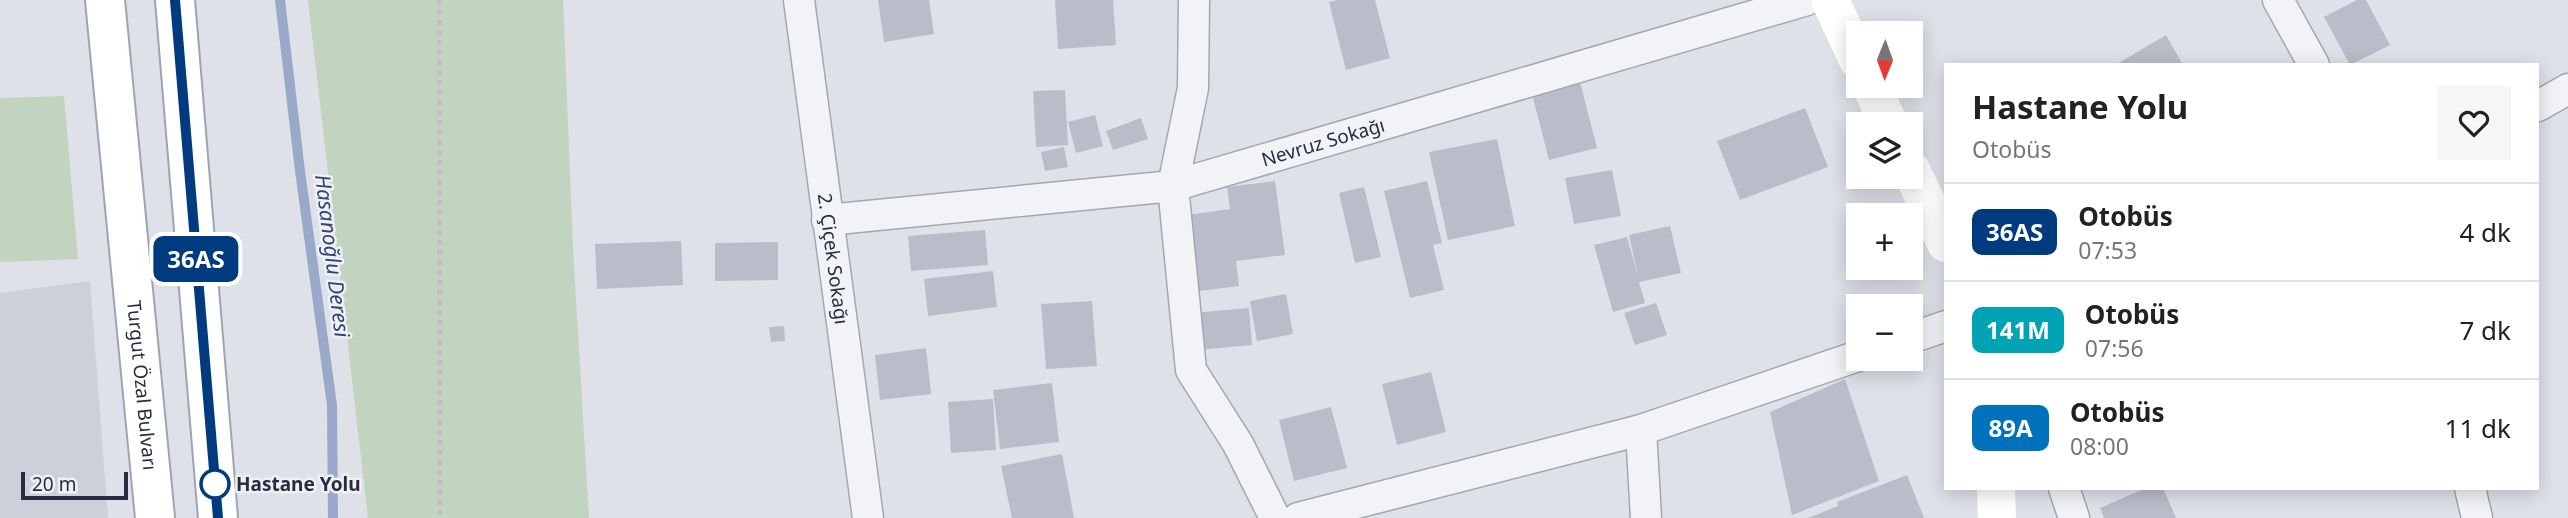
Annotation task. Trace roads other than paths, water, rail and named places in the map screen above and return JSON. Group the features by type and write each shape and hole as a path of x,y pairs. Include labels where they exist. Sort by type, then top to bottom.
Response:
{"main road":[{"name":"Turgut Özal Bulvarı","path":"104,0 155,518"},
{"path":"174,0 218,518"},
{"path":"1830,0 1846,34"},
{"path":"1920,189 1944,239"},
{"path":"1996,490 1997,518"}],"street":[{"name":"2. Çiçek Sokağı","path":"799,0 868,518"},
{"path":"1194,0 1193,88 1173,186 1191,370 1238,444 1275,518"},
{"name":"Nevruz Sokağı","path":"827,220 1173,186 1807,0"},
{"path":"2278,0 2313,63"},
{"path":"2539,105 2568,89"},
{"path":"1923,334 1944,327"},
{"path":"1298,518 1641,430 1846,360"},
{"path":"1641,430 1646,518"},
{"path":"2065,490 2074,518"},
{"path":"2470,490 2477,518"}],"waterway":[{"name":"Hasanoğlu Deresi","path":"280,0 332,405 333,518"}],"place":[{"name":"Hastane Yolu","path":"215,484"}]}
